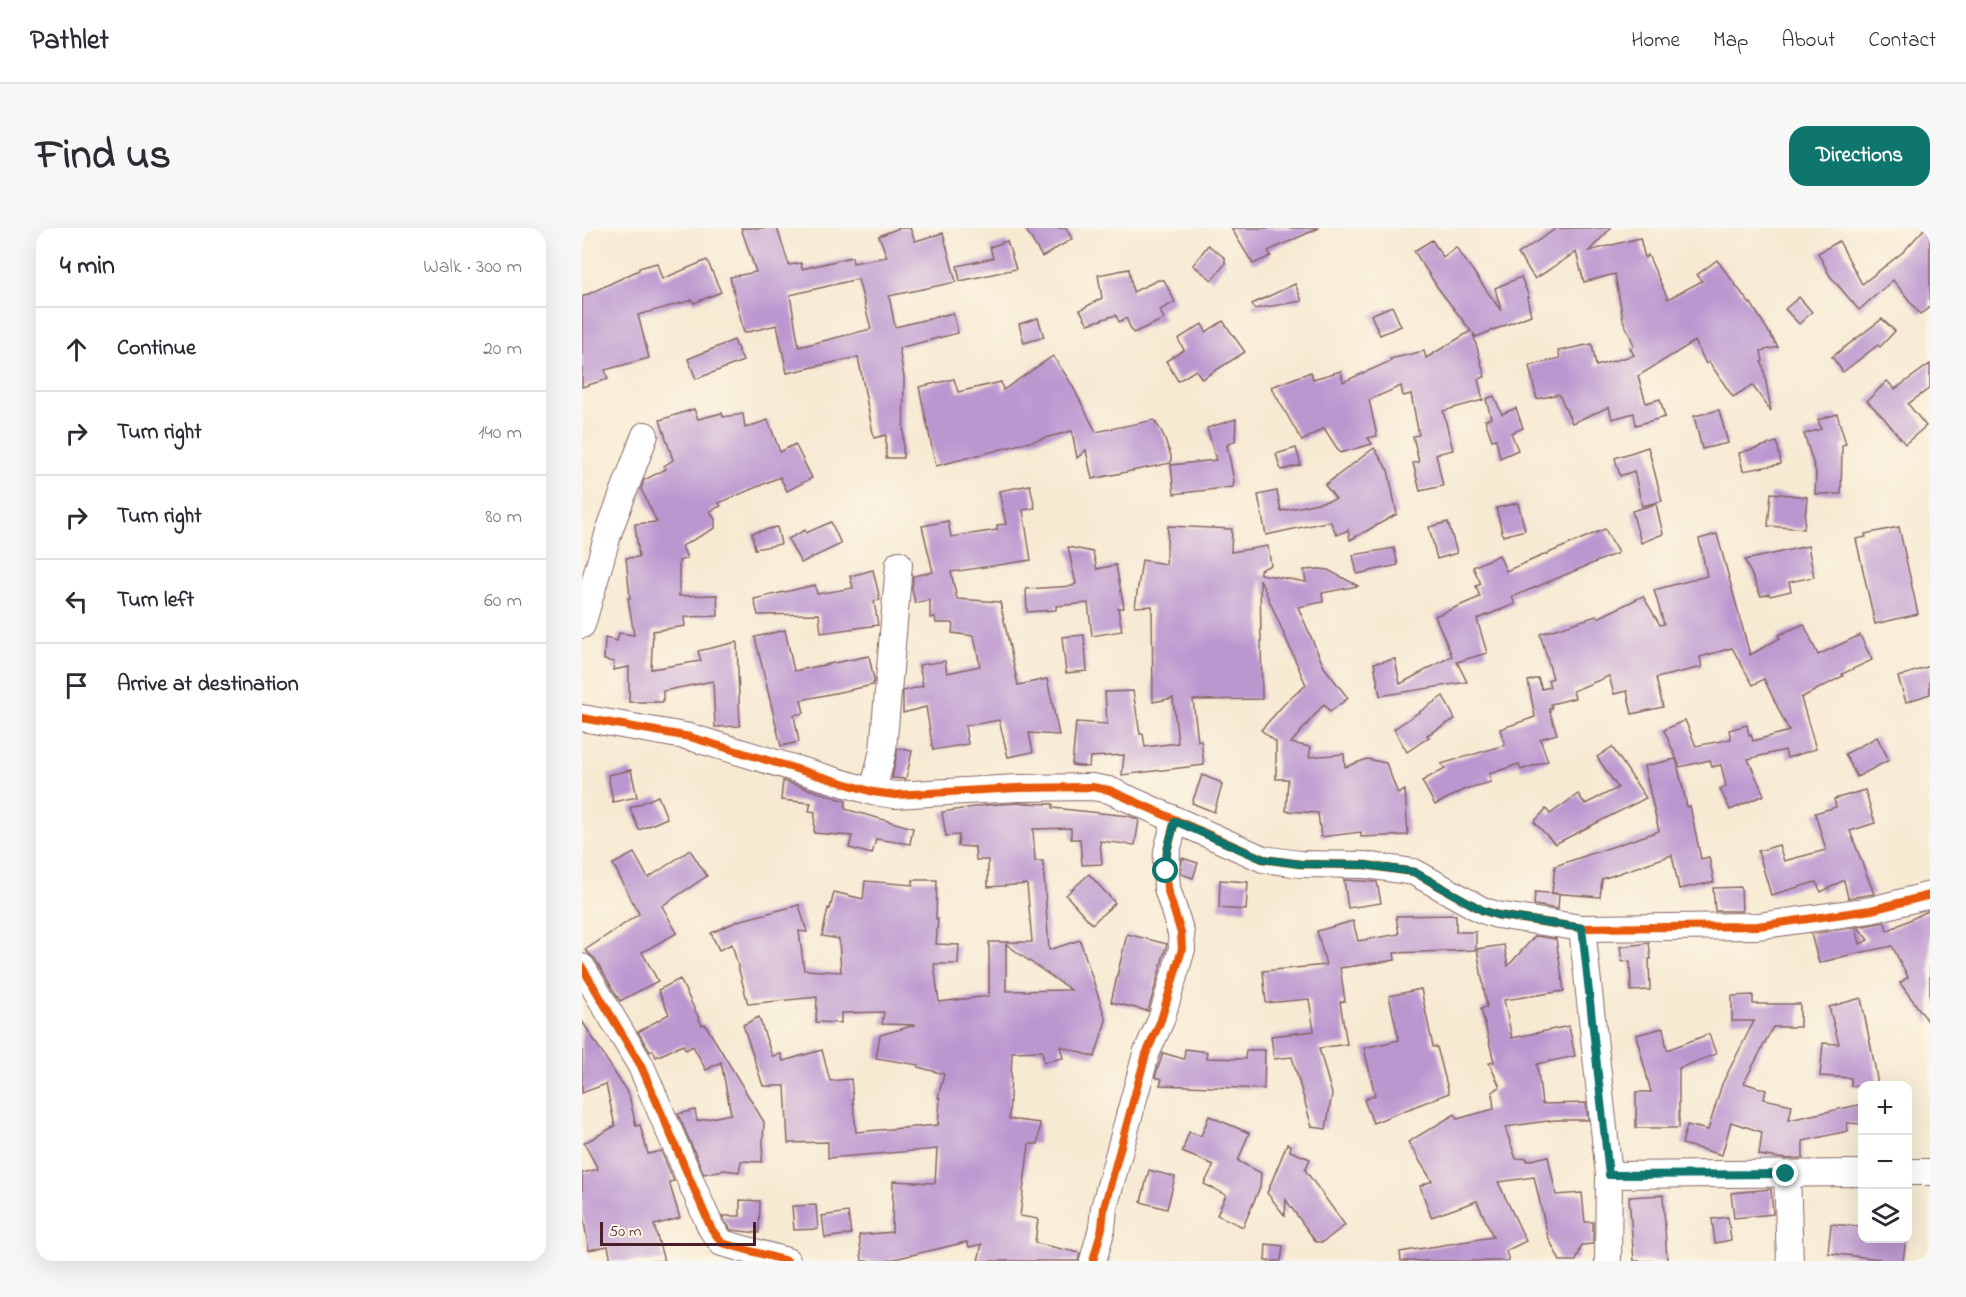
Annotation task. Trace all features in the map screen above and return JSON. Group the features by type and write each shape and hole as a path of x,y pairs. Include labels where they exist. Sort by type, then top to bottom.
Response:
{"street":[{"path":"582,625 609,531 645,435"},
{"path":"873,792 883,750 899,564"},
{"path":"582,718 690,737 873,792 895,795 1017,788 1092,787 1109,790 1263,859 1300,864 1365,865 1414,872 1482,910 1497,915 1582,928 1758,926 1871,910 1930,895"},
{"path":"1093,1261 1102,1228 1104,1208 1146,1054 1161,1020 1182,949 1180,933 1167,888 1166,871 1167,851 1175,821"},
{"path":"1582,928 1609,1175 1608,1261"},
{"path":"582,968 641,1066 711,1228 722,1243 787,1261"},
{"path":"1912,1172 1930,1172"},
{"path":"1609,1175 1858,1173"},
{"path":"1786,1174 1790,1261"}],"building":[{"path":"741,228 777,228 789,265 801,263 802,269 852,257 853,263 887,257 879,236 899,228 910,228 915,241 943,233 956,282 889,296 895,327 953,313 958,333 899,348 904,377 903,458 886,458 886,435 874,438 858,357 787,373 777,325 744,333 730,277 756,272","holes":["858,279 871,329 799,347 790,295"]},
{"path":"1025,228 1066,228 1072,239 1042,257"},
{"path":"1231,228 1319,228 1268,251 1271,256 1253,264"},
{"path":"1557,228 1611,228 1589,251 1640,238 1645,258 1648,255 1668,299 1702,281 1697,275 1717,260 1751,303 1778,347 1761,351 1763,361 1761,362 1771,411 1752,385 1733,397 1709,362 1706,364 1695,341 1638,376 1646,403 1660,399 1665,417 1636,425 1634,413 1612,419 1609,407 1572,423 1559,394 1537,399 1529,366 1560,358 1558,351 1592,344 1596,366 1634,355 1630,348 1634,345 1623,320 1615,274 1584,282 1576,252 1535,279 1518,254"},
{"path":"1925,228 1930,228 1930,307 1920,314 1893,280 1859,310 1830,276 1818,253 1839,241 1862,284 1903,252"},
{"path":"1432,240 1443,257 1456,247 1501,311 1495,288 1521,277 1529,297 1527,298 1531,315 1476,337 1473,333 1485,377 1478,379 1483,400 1443,411 1453,450 1436,454 1443,486 1420,491 1413,463 1419,462 1413,436 1419,435 1411,394 1403,396 1401,386 1369,400 1377,436 1368,438 1372,444 1340,453 1324,428 1302,441 1271,387 1311,372 1313,379 1341,371 1343,382 1391,361 1390,359 1424,351 1426,358 1471,331 1438,288 1414,251"},
{"path":"1007,241 1016,269 960,281 957,266 993,258 990,247"},
{"path":"1208,245 1225,258 1225,264 1212,280 1193,265"},
{"path":"707,260 721,292 694,303 692,300 638,315 649,358 605,370 608,379 582,387 582,297 639,268 657,263 662,279"},
{"path":"1129,269 1133,292 1158,280 1164,280 1175,302 1160,310 1164,319 1133,333 1126,318 1119,322 1116,315 1088,324 1080,310 1102,298 1098,275"},
{"path":"1295,284 1302,301 1254,309 1252,304"},
{"path":"1799,297 1812,312 1799,324 1785,309"},
{"path":"1392,306 1401,326 1380,335 1371,315"},
{"path":"1038,318 1044,337 1024,343 1019,324"},
{"path":"1882,319 1895,331 1880,347 1878,345 1843,372 1832,357"},
{"path":"1223,321 1245,352 1202,379 1196,370 1178,381 1166,361 1184,350 1178,339 1202,324 1206,332"},
{"path":"734,340 743,361 696,379 688,359"},
{"path":"1053,356 1071,383 1096,432 1154,420 1162,432 1171,456 1171,463 1092,479 1086,450 1077,458 1072,431 936,466 919,387 954,379 958,392 1001,382 1003,390"},
{"path":"1930,364 1930,388 1908,404 1926,426 1905,444 1867,401 1887,381 1895,389"},
{"path":"1494,396 1502,414 1516,408 1523,428 1511,433 1518,450 1500,458 1496,439 1492,440 1485,420 1491,418 1486,399"},
{"path":"694,409 698,419 722,413 723,417 743,414 745,428 768,420 780,452 795,444 812,478 787,491 780,477 719,503 721,506 710,511 715,519 715,528 682,546 687,558 679,561 679,596 717,595 718,616 684,617 685,626 653,631 651,669 701,661 698,651 737,642 740,726 715,727 713,681 663,691 663,702 629,702 629,667 613,670 614,662 604,660 605,638 617,641 619,633 634,635 628,598 630,598 626,558 639,557 635,524 657,522 641,489 644,480 666,469 664,466 673,460 660,420"},
{"path":"1719,410 1728,443 1702,449 1694,416"},
{"path":"1837,414 1846,444 1842,445 1841,494 1815,494 1816,472 1804,434 1821,429 1818,420"},
{"path":"1236,419 1235,441 1227,445 1234,481 1233,487 1174,494 1171,465 1216,460 1207,428"},
{"path":"1777,442 1781,464 1743,471 1739,453"},
{"path":"1648,447 1662,501 1642,506 1634,471 1620,476 1615,458"},
{"path":"1296,448 1301,465 1281,470 1276,454"},
{"path":"1374,448 1388,470 1397,514 1350,540 1348,530 1337,535 1330,521 1266,535 1258,495 1277,491 1281,511 1336,499 1325,485"},
{"path":"1030,485 1035,508 1023,510 1031,560 951,572 957,599 1000,602 1018,685 1047,679 1059,735 1029,733 1033,752 1008,757 999,720 965,726 968,744 933,750 926,707 903,713 903,691 923,686 919,665 945,661 947,673 980,666 974,636 952,633 953,623 936,623 935,617 930,618 930,600 915,603 912,588 913,576 933,572 922,526 948,521 951,537 997,530 997,525 1006,524 999,491"},
{"path":"1771,493 1807,497 1804,529 1768,526"},
{"path":"1518,503 1525,530 1503,536 1496,508"},
{"path":"1656,504 1663,534 1641,543 1632,511"},
{"path":"831,522 841,544 801,563 788,539 805,530 806,533"},
{"path":"1448,522 1457,553 1437,559 1429,527"},
{"path":"1168,526 1232,529 1231,552 1268,546 1271,565 1260,570 1260,574 1306,582 1304,570 1320,569 1328,570 1358,586 1322,593 1323,602 1298,607 1324,667 1348,698 1330,712 1324,704 1291,743 1311,747 1309,757 1344,754 1345,767 1367,759 1386,763 1398,794 1405,790 1408,835 1361,837 1361,832 1321,837 1318,813 1286,811 1288,779 1276,779 1276,742 1261,730 1286,702 1306,685 1260,579 1262,699 1193,700 1198,741 1201,740 1204,765 1122,775 1124,755 1090,757 1089,767 1072,765 1076,722 1107,724 1105,692 1133,691 1140,734 1143,734 1145,747 1178,743 1173,698 1153,702 1152,606 1135,607 1142,560 1166,564"},
{"path":"777,527 781,544 755,549 752,533"},
{"path":"1899,527 1918,614 1875,624 1856,539 1866,537 1865,534"},
{"path":"1605,529 1618,553 1512,597 1515,604 1477,619 1487,653 1457,662 1467,682 1380,696 1374,663 1395,659 1400,684 1452,656 1435,616 1480,597 1476,586 1481,584 1473,567 1499,555 1506,571"},
{"path":"1717,534 1750,655 1780,638 1778,635 1804,624 1818,655 1860,635 1872,660 1842,674 1843,676 1801,698 1816,749 1787,758 1785,750 1748,759 1764,795 1730,810 1720,789 1726,786 1721,765 1712,767 1710,760 1680,767 1664,730 1685,720 1696,746 1731,739 1729,730 1747,725 1753,741 1789,731 1764,679 1753,685 1732,648 1700,657 1702,667 1656,678 1663,707 1632,714 1627,691 1614,694 1609,676 1573,691 1575,698 1551,704 1552,709 1549,709 1557,734 1540,739 1548,761 1521,770 1519,764 1489,774 1491,782 1465,789 1435,805 1422,781 1445,768 1441,764 1505,745 1500,729 1535,717 1528,681 1538,678 1542,689 1550,687 1548,680 1553,678 1540,634 1596,616 1598,618 1643,596 1660,625 1664,624 1654,590 1707,576 1699,539"},
{"path":"1808,546 1814,577 1789,582 1791,591 1761,596 1745,560"},
{"path":"1068,547 1093,552 1097,569 1116,565 1124,608 1118,608 1122,631 1092,636 1088,603 1056,606 1056,610 1027,612 1026,589 1076,584"},
{"path":"1394,548 1398,565 1357,574 1353,555"},
{"path":"873,570 880,600 874,601 878,625 821,633 819,614 758,615 754,599 815,585 817,594 853,588 850,576"},
{"path":"785,630 794,671 869,656 874,680 873,685 801,700 804,713 794,715 799,742 781,746 755,637"},
{"path":"1084,635 1087,671 1066,673 1062,637"},
{"path":"1930,666 1930,694 1906,702 1898,677"},
{"path":"1443,696 1455,719 1427,735 1429,737 1407,752 1394,729"},
{"path":"1877,737 1889,760 1857,777 1845,754"},
{"path":"1612,747 1646,798 1555,844 1534,822 1546,809 1550,814 1578,794 1585,804 1618,788 1597,757"},
{"path":"898,748 912,751 906,779 892,778"},
{"path":"1676,759 1687,807 1690,806 1701,859 1709,857 1714,882 1679,889 1672,855 1602,879 1600,897 1552,893 1555,866 1659,831 1644,766"},
{"path":"631,770 637,797 613,802 608,775"},
{"path":"1202,775 1222,785 1214,812 1192,803"},
{"path":"783,781 846,801 845,809 913,828 910,844 876,839 872,854 849,848 852,836 814,833 815,812 809,811 811,803 781,800"},
{"path":"1865,790 1875,823 1850,831 1874,894 1848,898 1844,880 1821,892 1816,882 1771,895 1758,851 1779,845 1784,861 1826,850 1815,813 1836,807 1834,799"},
{"path":"658,796 667,818 639,830 630,808"},
{"path":"1053,804 1053,808 1129,816 1139,820 1135,845 1100,841 1102,864 1082,865 1080,839 1071,839 1071,828 1033,829 1035,861 1043,861 1049,950 1080,940 1106,1020 1095,1057 1060,1046 1063,1058 1044,1062 1042,1051 1012,1052 1009,1119 1040,1123 1038,1144 1029,1144 1020,1216 1038,1219 1035,1243 1080,1253 1078,1261 978,1261 982,1244 969,1247 967,1242 886,1261 862,1261 859,1235 892,1232 893,1181 935,1183 937,1149 828,1158 828,1142 788,1143 785,1086 763,1086 743,1025 759,1017 772,1056 781,1054 783,1061 822,1050 830,1081 851,1079 856,1132 938,1125 940,1098 938,1098 944,1074 918,1067 919,1065 876,1058 880,1035 915,1025 882,1024 884,1012 841,1013 841,1023 816,1022 817,997 748,1004 732,944 719,950 711,933 738,921 799,905 807,932 799,931 804,970 841,972 839,939 822,936 834,892 863,899 865,881 913,885 913,880 937,880 936,944 959,945 958,964 934,964 939,1002 989,996 989,942 1032,942 1027,884 988,887 988,860 976,860 975,847 958,846 959,835 946,836 942,812 987,805","holes":["1006,944 1071,990 1006,991"]},
{"path":"690,850 707,876 662,906 677,933 642,952 658,981 620,1001 595,959 585,950 639,914 613,864 634,853 648,878"},
{"path":"1182,858 1198,863 1193,878 1181,874"},
{"path":"1089,874 1115,903 1092,924 1066,895"},
{"path":"1220,880 1248,882 1246,910 1219,908"},
{"path":"1344,880 1377,882 1381,903 1348,908"},
{"path":"1741,887 1742,911 1715,911 1713,888"},
{"path":"1535,892 1559,894 1558,909 1534,905"},
{"path":"1930,910 1930,1024 1900,983 1908,977 1892,946 1819,963 1811,934 1856,927 1860,944 1868,940 1858,927 1885,922 1887,931"},
{"path":"1456,915 1456,932 1476,932 1476,950 1394,953 1395,960 1340,968 1345,1001 1340,1002 1347,1044 1319,1048 1332,1094 1326,1129 1312,1127 1292,1057 1274,1059 1271,1036 1314,1031 1309,999 1266,1003 1263,971 1326,965 1317,931 1353,921 1358,941 1399,934 1396,916"},
{"path":"1127,934 1167,944 1148,1011 1111,1002"},
{"path":"1535,936 1556,939 1564,991 1504,1000 1512,1038 1569,1026 1575,1056 1537,1064 1542,1104 1586,1103 1588,1120 1555,1120 1505,1127 1516,1159 1527,1158 1527,1161 1548,1156 1556,1195 1582,1193 1585,1222 1593,1222 1593,1244 1582,1245 1576,1261 1560,1261 1548,1237 1534,1177 1498,1182 1526,1241 1506,1251 1509,1261 1401,1261 1400,1252 1493,1237 1477,1201 1431,1217 1420,1186 1432,1181 1408,1142 1455,1114 1457,1119 1494,1109 1492,1092 1500,1087 1489,1063 1494,1062 1481,1008 1487,1007 1477,949 1504,945 1508,966"},
{"path":"1649,943 1650,990 1631,991 1630,961 1622,962 1620,947"},
{"path":"680,979 702,1025 705,1024 764,1122 762,1162 741,1161 739,1172 724,1170 704,1174 678,1114 695,1110 697,1121 731,1114 721,1062 706,1070 693,1046 686,1050 683,1045 656,1057 653,1050 650,1052 638,1032 669,1014 658,990"},
{"path":"1421,989 1433,1047 1437,1047 1449,1093 1373,1123 1364,1100 1375,1095 1364,1048 1399,1040 1389,996"},
{"path":"1753,995 1753,1004 1800,1004 1800,1027 1773,1027 1744,1083 1766,1090 1764,1099 1792,1105 1789,1120 1858,1105 1858,1124 1847,1123 1848,1131 1803,1141 1803,1158 1786,1159 1759,1155 1762,1132 1731,1122 1722,1155 1682,1144 1687,1125 1708,1130 1722,1084 1754,1021 1732,1021 1732,996"},
{"path":"1861,998 1877,1081 1858,1081 1858,1086 1851,1086 1851,1078 1820,1076 1823,1043 1839,1044 1829,1007"},
{"path":"582,1021 629,1095 636,1126 640,1125 648,1154 661,1151 674,1181 669,1182 680,1218 654,1225 664,1261 611,1261 608,1246 589,1250 582,1211 582,1173 598,1169 584,1143 615,1126 606,1084 582,1093"},
{"path":"1663,1028 1667,1050 1709,1034 1716,1054 1679,1068 1679,1128 1636,1128 1636,1092 1651,1092 1636,1035"},
{"path":"1185,1049 1207,1052 1206,1058 1245,1059 1246,1050 1265,1050 1264,1089 1160,1085 1162,1079 1155,1077 1163,1053 1184,1059"},
{"path":"1209,1116 1249,1133 1238,1161 1261,1173 1260,1187 1243,1227 1217,1215 1226,1195 1204,1184 1214,1165 1182,1152 1189,1132 1201,1136"},
{"path":"1287,1144 1291,1145 1290,1151 1310,1159 1305,1170 1345,1225 1323,1242 1316,1242 1286,1200 1285,1216 1267,1193"},
{"path":"1149,1170 1175,1177 1167,1209 1141,1202"},
{"path":"1771,1189 1773,1214 1734,1218 1731,1193"},
{"path":"1663,1195 1667,1261 1634,1261 1629,1197"},
{"path":"740,1200 760,1201 759,1233 731,1230 724,1220 722,1216 740,1216"},
{"path":"816,1205 818,1229 794,1230 792,1206"},
{"path":"848,1212 851,1234 825,1238 822,1216"},
{"path":"1728,1217 1731,1240 1715,1243 1712,1219"},
{"path":"1831,1224 1858,1227 1858,1243 1905,1243 1903,1261 1880,1261 1880,1259 1828,1253"},
{"path":"1266,1244 1283,1246 1281,1261 1265,1261"}],"cycle path":[{"path":"582,718 690,737 873,792 895,795 1017,788 1092,787 1109,790 1263,859 1300,864 1365,865 1414,872 1482,910 1497,915 1582,928 1758,926 1871,910 1930,895"},
{"path":"1093,1261 1102,1228 1104,1208 1146,1054 1161,1020 1182,949 1181,933 1167,888 1166,871 1167,851 1175,821"},
{"path":"582,967 641,1066 711,1228 722,1243 787,1261"}],"route":[{"path":"1166,871 1167,851 1175,821 1263,859 1300,864 1365,865 1414,872 1482,910 1497,915 1582,928 1609,1175 1786,1174"}]}
